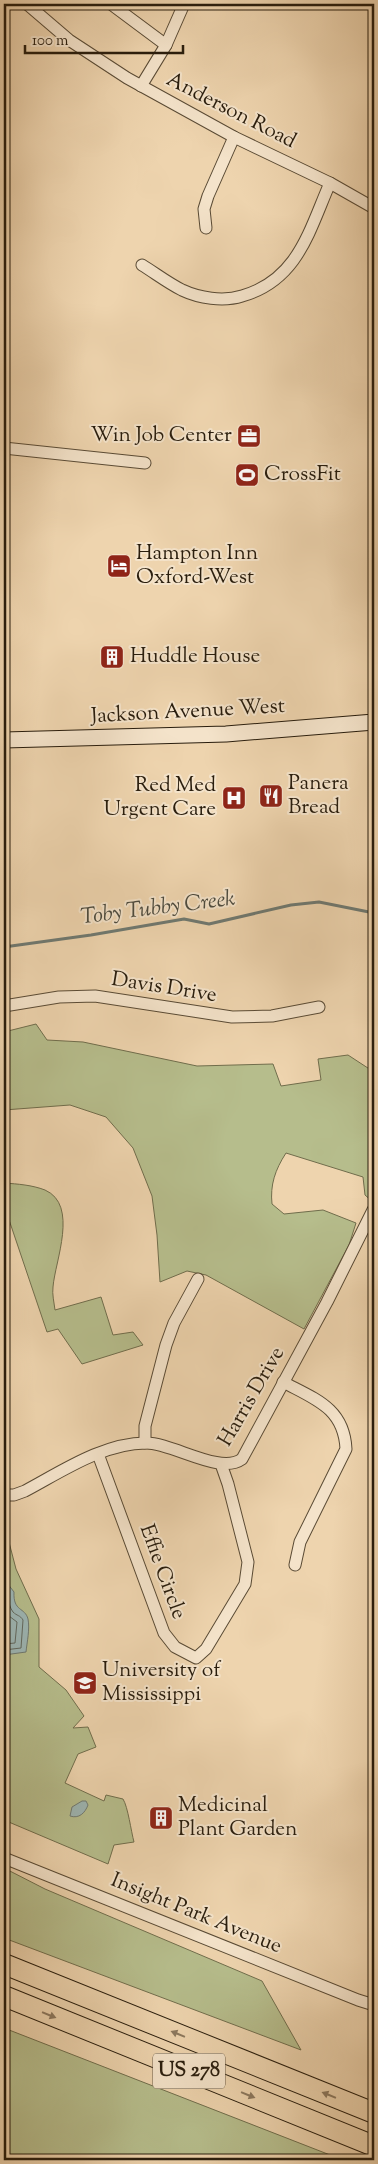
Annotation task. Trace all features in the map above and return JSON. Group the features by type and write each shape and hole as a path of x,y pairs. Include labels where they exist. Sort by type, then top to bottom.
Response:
{"highway":[{"name":"US 278","path":"4,1964 374,2113"},
{"name":"US 278","path":"4,1996 374,2146"}],"main road":[{"name":"Jackson Avenue West","path":"4,740 226,734 374,722"}],"street":[{"name":"Anderson Road","path":"27,4 69,40 141,86 234,137 330,183 374,208"},
{"path":"111,4 166,46"},
{"path":"141,86 166,46 184,4"},
{"path":"206,228 204,209 208,196 234,137"},
{"path":"142,266 182,290 208,298 232,299 257,292 273,282 289,267 301,249 330,183"},
{"path":"4,448 145,463"},
{"name":"Davis Drive","path":"4,1006 59,997 95,996 232,1017 272,1016 319,1007"},
{"name":"Harris Drive","path":"4,1495 14,1495 25,1491 98,1454 124,1445 146,1443 221,1464 232,1464 242,1459 327,1302 373,1210"},
{"path":"146,1443 145,1426 166,1345 174,1323 198,1279"},
{"path":"283,1382 329,1407 339,1420 345,1435 346,1449 300,1542 295,1565"},
{"name":"Effie Circle","path":"98,1454 164,1633 175,1647 196,1658 206,1649 245,1584 248,1562 221,1464"},
{"name":"Insight Park Avenue","path":"4,1858 358,2000 374,2004"}],"green space":[{"path":"36,1024 47,1040 83,1042 197,1066 273,1064 281,1086 321,1080 318,1059 348,1055 374,1072 374,1203 365,1195 363,1177 286,1153 274,1178 272,1204 284,1214 323,1210 356,1223 349,1245 304,1329 206,1275 187,1271 160,1282 152,1196 133,1148 106,1117 70,1105 4,1110 4,1032"},
{"path":"4,1183 20,1184 45,1190 55,1197 61,1208 63,1220 62,1234 53,1290 55,1310 101,1297 113,1335 133,1332 143,1345 82,1364 58,1329 47,1332 4,1205"},
{"path":"4,1523 16,1569 39,1619 39,1667 66,1690 84,1716 73,1728 88,1727 96,1747 78,1754 65,1783 104,1801 106,1795 123,1799 126,1808 134,1842 114,1845 108,1864 4,1820"},
{"path":"4,1868 45,1889 262,1981 301,2050 4,1938"},
{"path":"4,2028 343,2160 4,2160"}],"water":[{"path":"4,1579 14,1592 15,1603 28,1619 29,1631 26,1652 4,1655"},
{"path":"82,1801 86,1801 88,1805 85,1811 79,1816 70,1816 72,1807"}],"waterway":[{"name":"Toby Tubby Creek","path":"4,947 91,935 184,919 209,924 291,905 319,902 374,913"}],"place":[{"name":"Win Job Center","path":"249,436"},
{"name":"CrossFit","path":"247,475"},
{"name":"Hampton Inn Oxford-West","path":"119,566"},
{"name":"Huddle House","path":"112,657"},
{"name":"Panera Bread","path":"271,796"},
{"name":"Red Med Urgent Care","path":"234,798"},
{"name":"University of Mississippi","path":"85,1683"},
{"name":"Medicinal Plant Garden","path":"161,1818"}]}
